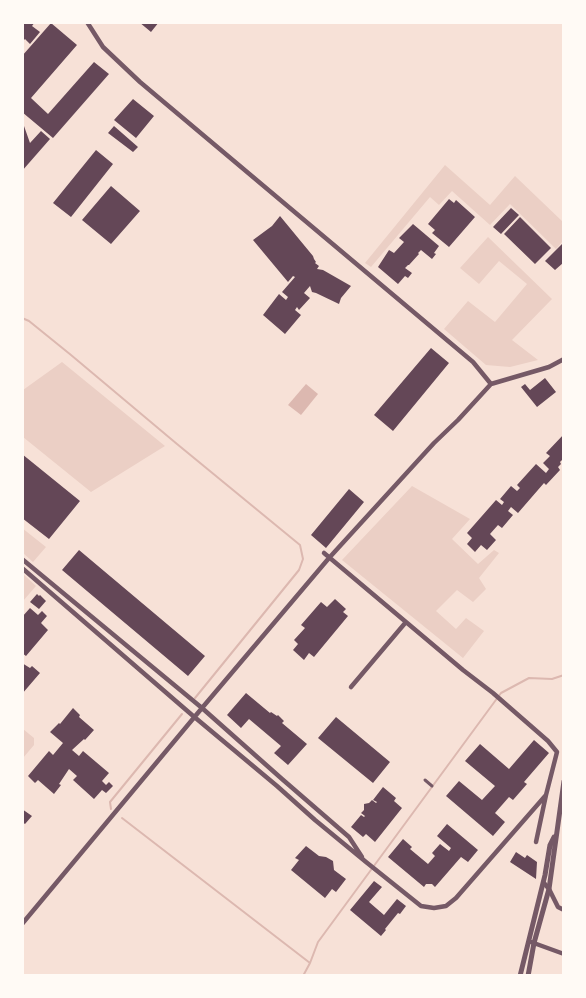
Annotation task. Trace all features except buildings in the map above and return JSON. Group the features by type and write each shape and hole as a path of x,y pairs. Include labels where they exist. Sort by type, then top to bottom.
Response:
{"street":[{"path":"87,22 103,47 140,82 473,362 492,384"},
{"path":"22,924 329,558 414,465 492,384 549,367 564,359"},
{"path":"324,553 500,699 548,741 557,752 536,842"},
{"path":"22,559 202,708 349,837 367,864"},
{"path":"22,568 367,864 421,906 434,908 446,906 456,898 546,795"},
{"path":"30,575 36,569"},
{"path":"351,687 406,622"},
{"path":"277,786 282,779"},
{"path":"425,780 432,786"},
{"path":"520,976 549,889 564,781"},
{"path":"306,812 312,805"},
{"path":"528,976 532,942 550,845 556,834"},
{"path":"544,883 558,907 564,910"},
{"path":"532,942 564,954"}],"shaded area":[{"path":"445,165 490,205 515,176 563,222 563,241 556,249 510,204 490,225 452,191 439,205 430,197 371,267 365,263"},
{"path":"488,237 552,299 512,340 538,360 510,367 486,365 444,329 468,301 495,322 527,284 499,261 479,284 460,268"},
{"path":"62,362 165,446 91,492 23,437 23,390"},
{"path":"306,384 318,394 301,415 288,405"},
{"path":"412,486 470,519 452,539 478,564 494,550 499,553 479,578 486,589 473,602 457,590 436,611 456,629 466,618 484,631 463,658 342,560"},
{"path":"22,528 46,547 33,562 23,553"},
{"path":"23,574 36,586 23,601"},
{"path":"23,729 34,738 34,745 23,758"}],"waterway":[{"path":"22,318 29,321 71,355 300,545 303,559 299,570 195,698"},
{"path":"303,976 318,942 501,693 529,678 552,679 564,675"},
{"path":"111,809 110,802 182,714"},
{"path":"122,818 310,963"}]}
